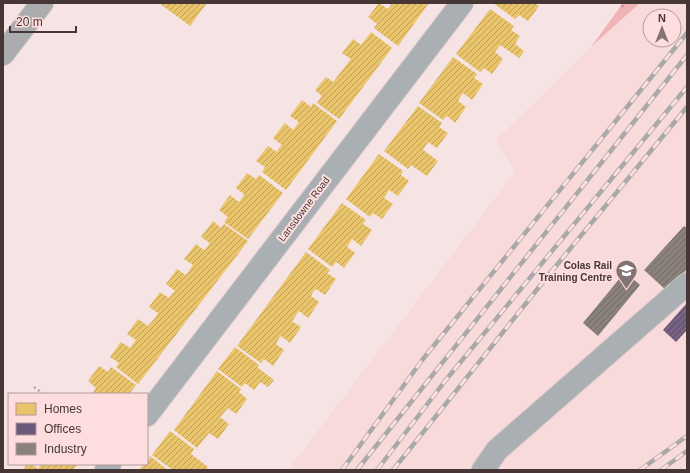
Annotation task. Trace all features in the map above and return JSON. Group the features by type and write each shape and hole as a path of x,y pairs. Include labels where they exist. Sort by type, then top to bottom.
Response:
{"highway":[{"path":"3,54 42,3"}],"street":[{"name":"Lansdowne Road","path":"148,414 462,3"},
{"path":"483,470 497,450 687,284"}],"path":[{"path":"34,387 42,393"}],"shaded area":[{"path":"640,3 687,3 687,465 681,470 288,470 515,172 496,140 591,47"}],"green space":[{"path":"623,3 640,3 591,47"}],"building: Homes":[{"path":"159,3 207,3 190,26"},
{"path":"379,3 388,9 392,3 429,3 398,46 374,28 377,24 368,17"},
{"path":"493,3 534,3 539,6 528,21 519,15 515,19"},
{"path":"490,9 514,26 511,30 520,36 515,44 524,51 519,58 500,45 495,52 503,59 492,74 484,68 480,72 456,54"},
{"path":"371,32 392,48 339,119 317,103 322,96 315,90 326,77 333,82 351,59 342,53 353,39 361,45"},
{"path":"453,57 477,74 474,78 483,84 472,100 463,93 460,97 458,101 466,107 455,123 447,116 443,120 419,103"},
{"path":"302,100 311,107 313,103 337,121 286,190 262,172 265,167 256,161 268,146 277,152 282,145 273,138 285,123 293,130 299,122 290,116"},
{"path":"418,106 442,123 439,127 448,133 437,148 428,142 423,150 438,161 427,176 411,165 408,169 384,151"},
{"path":"379,154 403,171 401,175 409,181 398,196 389,190 384,198 393,204 382,219 373,213 370,217 346,199"},
{"path":"247,173 256,179 259,175 283,193 248,239 224,222 228,217 219,210 230,195 239,202 244,194 236,188"},
{"path":"342,203 366,220 363,224 372,230 361,246 352,239 347,247 355,253 344,268 336,262 332,267 308,249"},
{"path":"213,221 221,228 224,224 248,241 138,384 116,367 119,363 110,357 121,342 130,348 136,340 127,334 138,319 148,326 155,318 158,313 149,307 160,292 169,298 175,291 166,284 177,269 186,275 193,265 184,259 196,244 204,250 210,243 201,237"},
{"path":"306,252 330,270 327,273 336,279 325,295 316,289 313,292 311,296 319,302 308,318 299,311 292,321 301,327 290,343 281,336 278,340 276,344 284,350 273,366 264,359 261,363 237,346"},
{"path":"235,347 259,365 257,367 274,380 268,387 260,382 254,390 245,383 242,387 218,369"},
{"path":"99,366 108,372 111,367 136,385 130,393 93,393 96,388 88,381"},
{"path":"217,371 241,389 239,392 247,399 236,414 228,408 220,417 229,424 218,439 209,433 197,448 174,430"},
{"path":"170,431 194,449 191,454 208,467 206,470 173,470 152,455"},
{"path":"150,456 168,470 139,470 143,465 148,465"},
{"path":"26,465 33,465 38,469 40,465 77,465 73,470 23,470"}],"building: Offices":[{"path":"687,303 687,330 676,342 663,330"}],"building: Industry":[{"path":"684,226 687,228 687,269 667,291 644,270"},
{"path":"625,272 640,285 598,336 583,323"}],"railway":[{"path":"342,470 423,359 687,33"},
{"path":"357,470 687,55"},
{"path":"377,470 445,381 687,87"},
{"path":"393,470 551,272 687,107"},
{"path":"640,470 687,436"},
{"path":"661,470 687,451"}],"place":[{"name":"Colas Rail Training Centre","path":"627,290"}]}
